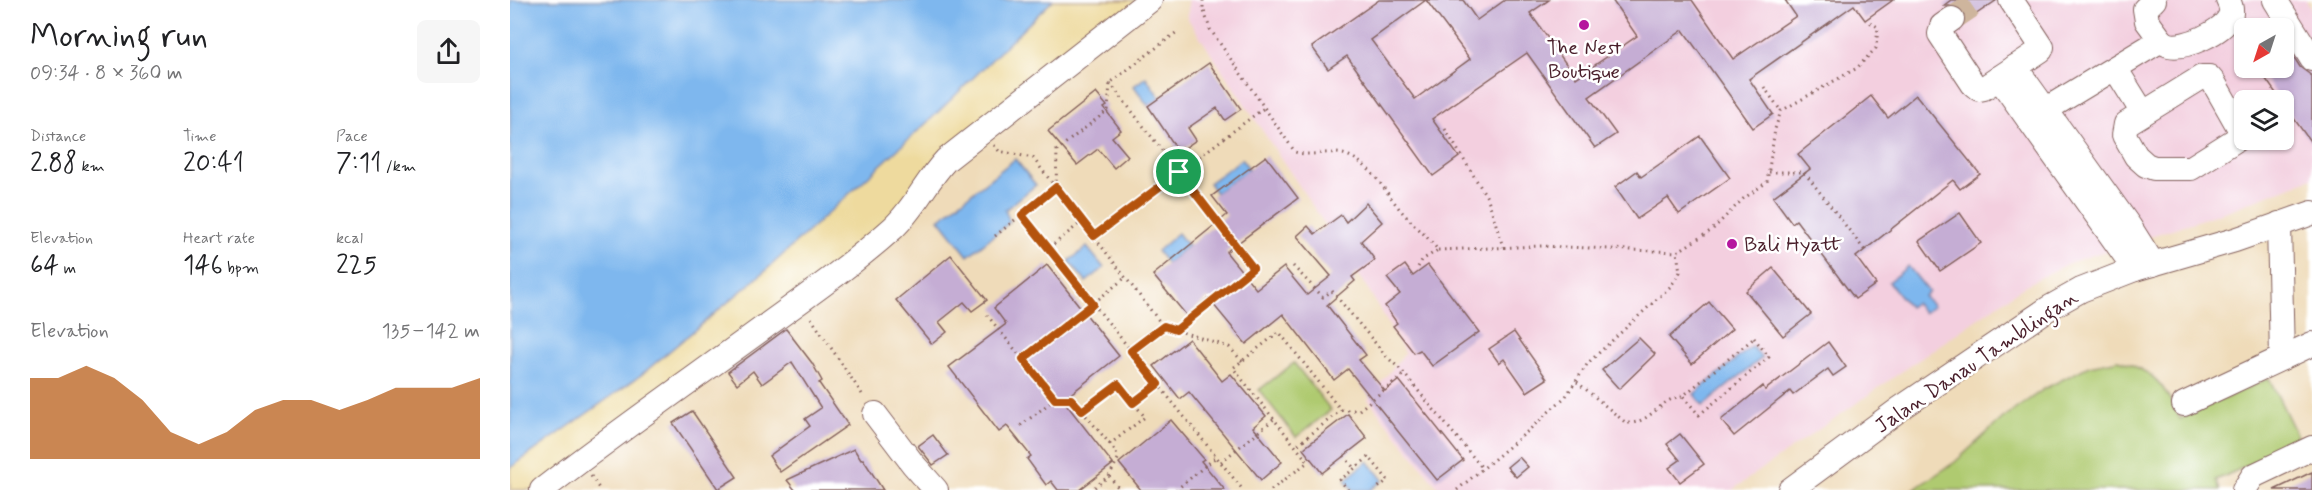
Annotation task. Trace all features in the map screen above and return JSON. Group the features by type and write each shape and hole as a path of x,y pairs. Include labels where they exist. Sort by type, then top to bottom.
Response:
{"street":[{"path":"542,490 800,301 892,229 910,211 934,172 982,131 1150,0"},
{"path":"1952,19 1942,26 1940,34 1973,84 1979,89 1984,88 2042,47 2011,0"},
{"path":"2154,0 2145,9 2147,21 2161,40 2170,45 2185,44 2205,38 2229,20 2232,8 2228,0"},
{"path":"2275,0 2312,58"},
{"path":"2045,110 2161,40"},
{"path":"2115,68 2143,112"},
{"path":"2007,72 2045,110 2129,226 2144,267"},
{"path":"2007,72 2144,267"},
{"path":"2202,77 2209,77 2240,129 2240,134 2237,139 2191,168 2154,168 2146,165 2136,156 2124,135 2126,124 2143,112 2202,77"},
{"name":"Jalan Danau Tamblingan","path":"1790,490 1901,408 2049,308 2080,290 2312,213"},
{"path":"2279,224 2282,358"},
{"path":"2184,404 2312,344"},
{"path":"875,414 912,464 936,490"},
{"path":"2244,490 2253,476 2312,448"}],"path":[{"path":"1203,0 1210,29 1295,152 1303,154 1340,153 1360,163 1438,250"},
{"path":"1417,268 1422,260 1438,250 1503,246 1586,246 1677,252 1712,230 1743,199 1767,182 1775,129 1781,111 1857,69 1876,48 1878,27 1866,20"},
{"path":"995,236 1056,187 1058,150 1108,110 1110,84 1177,32"},
{"path":"1110,84 1253,268 1176,330"},
{"path":"1764,87 1781,111"},
{"path":"1094,236 1264,108"},
{"path":"1445,129 1488,199 1503,246"},
{"path":"982,131 999,151 1033,158 1164,326 1229,347 1242,362"},
{"path":"1769,172 1804,172 1866,252"},
{"path":"1022,215 1243,490"},
{"path":"1048,249 1083,221"},
{"path":"1456,490 1528,431 1566,396 1588,363 1671,286 1680,272 1677,252"},
{"path":"1293,266 1323,297 1332,291 1483,469"},
{"path":"1023,359 1126,278"},
{"path":"800,301 875,414"},
{"path":"987,315 1055,399"},
{"path":"1131,351 1164,326"},
{"path":"1271,490 1308,462 1233,368 1279,332 1341,410"},
{"path":"1577,382 1626,423 1635,424 1646,419 1668,401 1683,396 1754,338 1769,357 1699,415 1683,396"},
{"path":"1296,446 1341,410 1359,410 1404,374"},
{"path":"1082,411 1118,384 1145,417 1110,444"},
{"path":"1133,403 1158,384"},
{"path":"1020,426 1055,399 1071,399 1110,444 1118,459 1109,476 1091,490"},
{"path":"1221,462 1274,419"},
{"path":"1320,427 1325,432"},
{"path":"1344,456 1354,468"},
{"path":"1176,490 1216,457"},
{"path":"1348,490 1340,480 1369,457 1388,480 1375,490"},
{"path":"1109,476 1120,490"}],"shaded area":[{"name":"Bali Hyatt","path":"1188,0 2306,0 2312,11 2312,178 2227,211 2069,263 2026,285 1732,490 1440,490 1368,399 1405,353 1368,289 1188,19"}],"green space":[{"path":"2119,360 2151,375 2163,388 2180,419 2269,378 2300,442 2216,480 2220,490 1913,490 1955,462 2003,418 2044,389 2089,366"},
{"path":"1294,363 1331,410 1296,437 1259,390"}],"sand":[{"path":"1053,0 1150,0 983,131 910,211 542,490 510,490 510,468 641,375 765,271"}],"water":[{"path":"510,0 1053,0 932,118 765,271 641,375 510,468"},
{"path":"1146,77 1160,98 1148,106 1134,86"},
{"path":"1015,159 1036,185 1005,210 1010,222 968,256 939,219"},
{"path":"1242,159 1249,169 1216,193 1209,183"},
{"path":"1178,233 1188,246 1167,264 1157,251"},
{"path":"1087,247 1104,268 1086,282 1069,261"},
{"path":"1908,266 1929,292 1924,296 1933,306 1924,313 1915,303 1909,307 1889,282"},
{"path":"1752,346 1762,358 1703,406 1694,394"},
{"path":"1368,461 1383,480 1370,490 1353,490 1345,480"}],"building":[{"path":"1379,0 1426,0 1463,0 1477,20 1505,0 1549,0 1530,13 1576,78 1637,36 1612,0 1692,0 1733,59 1796,16 1785,0 1893,0 1865,20 1854,5 1749,79 1773,114 1753,128 1683,30 1589,97 1616,134 1595,148 1527,53 1432,119 1459,157 1433,176 1347,56 1328,69 1312,47","holes":["1426,0 1470,59 1415,99 1371,40"]},
{"path":"1951,0 1997,0 1966,21 1964,11 1959,6 1943,6"},
{"path":"2294,57 2300,67 2312,76 2312,144 2294,119 2294,90 2274,90 2265,78 2294,78"},
{"path":"1209,63 1241,109 1225,120 1217,108 1188,128 1196,140 1179,152 1148,106"},
{"path":"1096,93 1107,106 1104,108 1121,130 1112,137 1128,156 1114,168 1098,149 1077,165 1048,131"},
{"path":"1916,95 1980,174 1960,189 1953,180 1856,257 1876,284 1855,299 1796,220 1792,223 1773,197 1810,169 1798,154 1871,96 1888,118"},
{"path":"1700,136 1730,178 1679,214 1668,198 1637,219 1615,187 1637,171 1641,177"},
{"path":"1266,156 1298,198 1226,252 1256,289 1284,267 1307,295 1331,276 1297,236 1308,226 1315,234 1341,215 1346,222 1366,203 1382,222 1361,241 1375,260 1352,277 1355,281 1327,305 1366,355 1359,360 1385,391 1399,380 1463,460 1437,480 1348,369 1334,380 1283,314 1246,344 1208,298 1187,316 1153,275 1227,215 1212,196"},
{"path":"1960,213 1981,243 1940,271 1919,241"},
{"path":"951,255 987,300 972,311 964,302 939,322 947,332 932,344 896,300"},
{"path":"1047,265 1119,356 1063,400 1113,464 1079,490 1058,490 1051,481 1046,485 1027,459 1031,456 1007,426 999,432 949,367 1006,324 994,308"},
{"path":"1405,265 1413,276 1428,265 1479,332 1432,366 1420,350 1414,353 1393,326 1397,323 1385,306 1400,294 1387,278"},
{"path":"1773,268 1811,314 1783,336 1746,291"},
{"path":"1709,302 1732,329 1692,364 1669,337"},
{"path":"786,329 812,363 822,381 819,383 848,425 780,472 769,456 810,426 805,419 821,408 792,362 762,384 753,371 737,384 728,372"},
{"path":"1514,332 1547,379 1527,392 1504,359 1499,363 1489,349"},
{"path":"1639,338 1655,354 1619,389 1602,370"},
{"path":"1189,339 1222,381 1231,374 1266,416 1253,427 1282,462 1261,480 1189,392 1180,399 1154,366"},
{"path":"1828,342 1846,367 1833,376 1828,369 1793,395 1790,391 1734,436 1721,420 1763,386 1765,390"},
{"path":"692,411 737,477 718,489 673,423"},
{"path":"1348,414 1367,438 1322,473 1303,449"},
{"path":"1171,420 1204,459 1201,461 1225,490 1141,490 1119,463"},
{"path":"1680,434 1704,464 1680,482 1669,468 1680,460 1667,444"},
{"path":"933,435 948,455 933,465 918,446"},
{"path":"854,449 883,490 795,490 787,480"},
{"path":"1519,457 1528,467 1516,477 1507,467"},
{"path":"2312,472 2312,490 2274,490"}],"tunnel":[{"path":"1952,19 1980,0"}],"place":[{"name":"The Nest Boutique","path":"1584,25"},
{"name":"Bali Hyatt","path":"1732,244"}],"route":[{"path":"1179,172 1253,268 1176,330 1164,326 1131,351 1158,384 1133,403 1118,384 1082,411 1071,399 1055,399 1023,359 1093,304 1022,215 1056,187 1094,236 1179,172"}]}
